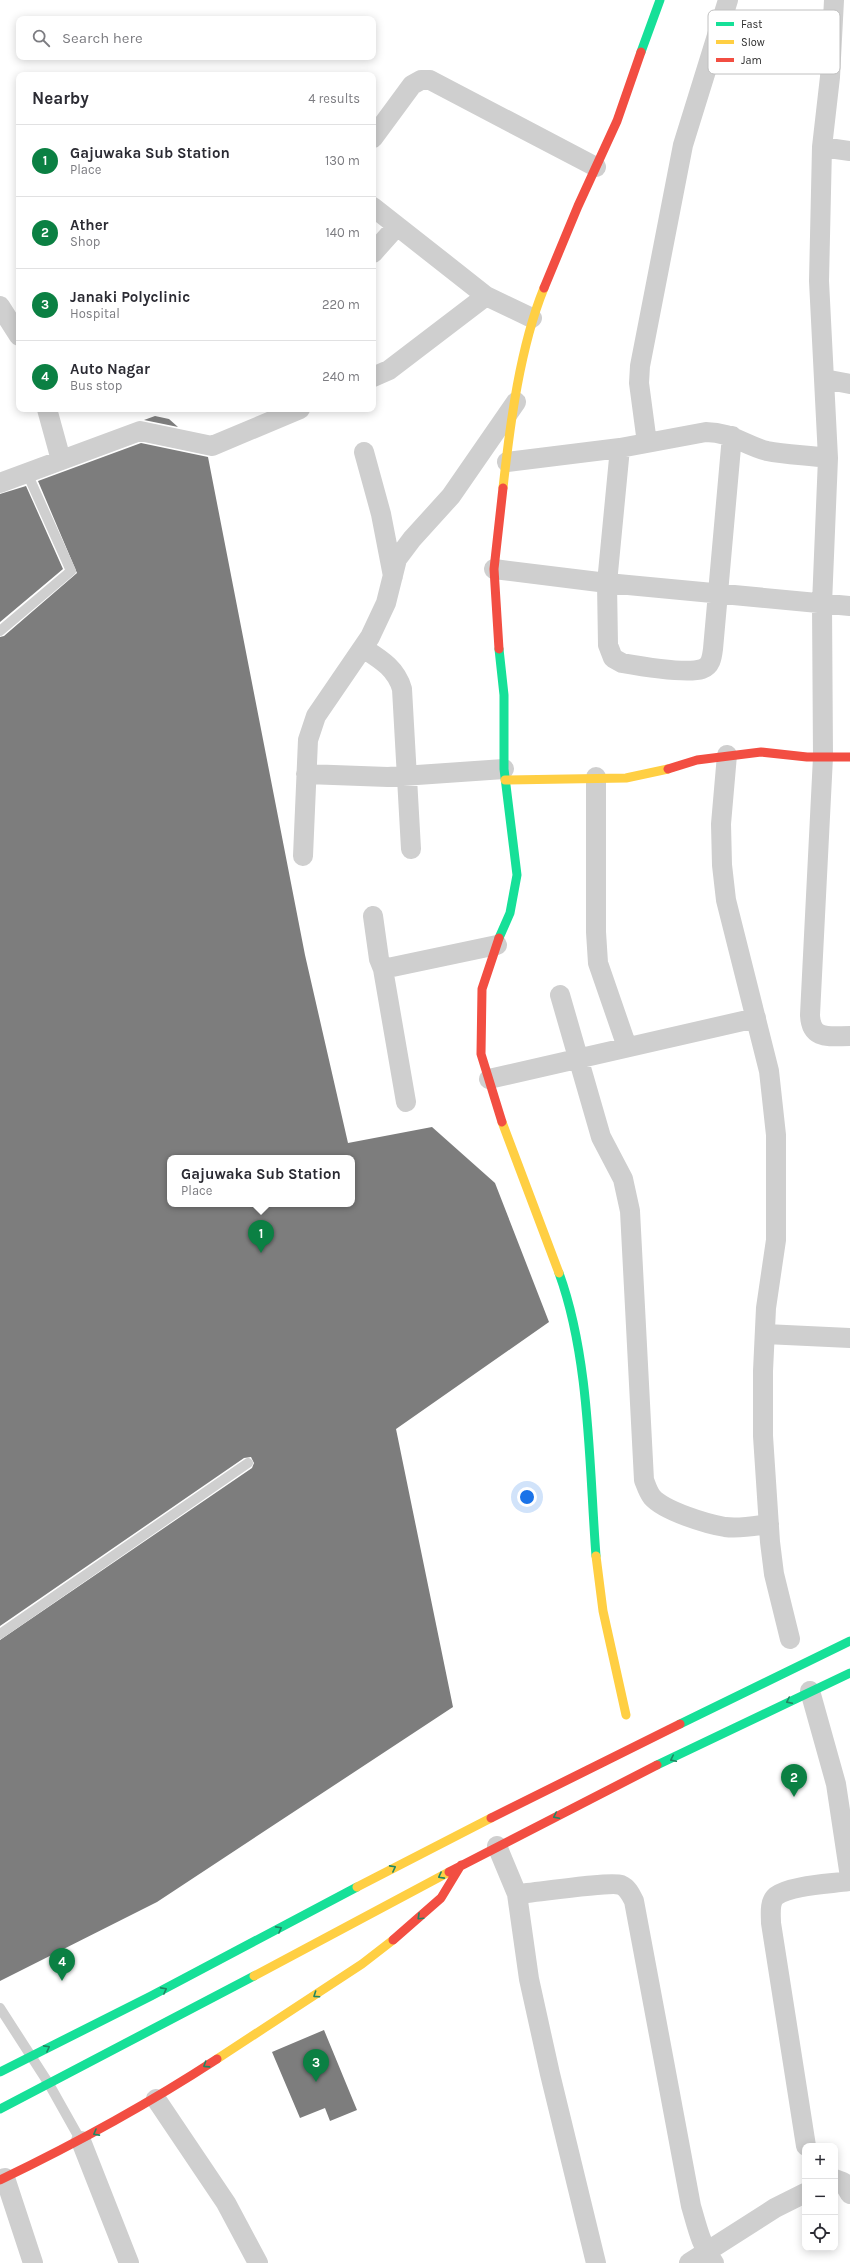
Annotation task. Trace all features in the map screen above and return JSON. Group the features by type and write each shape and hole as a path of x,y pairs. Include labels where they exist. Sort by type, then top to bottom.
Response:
{"street":[{"path":"725,10 728,0"},
{"path":"833,10 834,0"},
{"path":"626,1715 605,1631 599,1589 583,1381 569,1300 504,1130 482,1054 482,989 510,913 517,876 504,775 504,695 497,632 494,569 507,462 522,363 532,318 578,206 617,121 656,2"},
{"path":"647,443 639,383 640,366 682,145 708,63"},
{"path":"830,74 822,147 819,281 828,458 822,604 823,757 810,1022 813,1030 819,1035 850,1036"},
{"path":"376,134 412,85 422,80 430,80 596,167"},
{"path":"822,147 850,151"},
{"path":"376,209 486,296 532,318"},
{"path":"376,250 397,226"},
{"path":"376,376 389,370 486,296"},
{"path":"0,306 16,331"},
{"path":"824,379 850,384"},
{"path":"302,856 308,740 316,716 370,636 386,603 397,560 412,539 451,496 516,402"},
{"path":"48,412 61,460"},
{"path":"0,483 140,431 212,446 293,412"},
{"path":"507,462 620,448 706,432 720,432 767,451 828,458"},
{"path":"620,448 607,583 608,645 614,658 622,664 690,671 703,669 711,662 716,594 732,436"},
{"path":"364,452 381,514 393,576"},
{"path":"494,569 607,583 850,606"},
{"path":"362,648 390,666 400,680 405,715 411,849"},
{"path":"306,774 504,775 626,778 660,772 697,760 727,755 761,752 823,757 850,757"},
{"path":"727,755 721,824 726,900 769,1071 776,1136 776,1240 766,1308 763,1436 774,1574 790,1639"},
{"path":"596,777 596,932 598,963 627,1047"},
{"path":"373,916 379,959 383,969 406,1102"},
{"path":"383,969 497,945"},
{"path":"560,995 602,1137 622,1179 630,1211 644,1480 651,1496 657,1502 671,1510 707,1523 742,1528 769,1524"},
{"path":"489,1079 756,1018"},
{"path":"765,1334 850,1338"},
{"path":"0,2072 151,1996 425,1851 850,1641"},
{"path":"0,2109 220,1995 497,1846 810,1691 850,1673"},
{"path":"810,1691 836,1784 850,1877"},
{"path":"497,1846 517,1894 532,1994 596,2263"},
{"path":"33,2263 2,2179 81,2141 156,2100 350,1972 408,1928 441,1898 461,1865"},
{"path":"806,2143 771,1923 771,1903 776,1896 793,1890 850,1881"},
{"path":"517,1894 604,1885 620,1885 629,1890 634,1902 691,2206 703,2260 775,2208 802,2194"},
{"path":"156,2100 226,2203 258,2263"},
{"path":"81,2141 130,2263"},
{"path":"838,2180 843,2182 850,2194"}],"lane":[{"path":"0,631 71,571 27,473"},
{"path":"0,1634 248,1463"},
{"path":"0,2008 49,2084 81,2141"}],"building":[{"path":"155,416 169,419 178,427 144,420"},
{"path":"141,443 208,457 305,955 348,1143 432,1127 495,1183 549,1322 396,1429 453,1707 157,1902 0,1981 0,1640 252,1468 254,1463 251,1457 244,1458 0,1626 0,637 4,636 77,573 38,481"},
{"path":"26,486 63,569 0,622 0,494"},
{"path":"324,2030 357,2110 330,2121 325,2108 300,2118 272,2052"}],"traffic: fast":[{"path":"641,52 660,0"},
{"path":"499,649 504,695 504,769 517,875 510,913 499,938"},
{"path":"559,1273 577,1340 582,1376 589,1449 596,1556"},
{"path":"680,1724 850,1641"},
{"path":"657,1765 850,1673"},
{"path":"0,2072 151,1996 357,1887"},
{"path":"0,2109 254,1976"}],"traffic: slow":[{"path":"503,488 509,438 522,360 528,335 544,288"},
{"path":"505,780 626,778 668,769"},
{"path":"502,1122 559,1273"},
{"path":"596,1556 603,1611 626,1715"},
{"path":"357,1887 491,1818"},
{"path":"254,1976 449,1872"},
{"path":"217,2059 362,1964 393,1940"}],"traffic: jam":[{"path":"544,288 578,206 617,121 641,52"},
{"path":"499,649 494,569 503,488"},
{"path":"668,769 697,760 761,752 807,757 850,757"},
{"path":"499,938 482,989 481,1054 502,1122"},
{"path":"491,1818 680,1724"},
{"path":"449,1872 657,1765"},
{"path":"393,1940 441,1898 461,1865"},
{"path":"0,2180 56,2152 164,2093 217,2059"}],"place":[{"name":"Gajuwaka Sub Station","path":"261,1253"},
{"name":"Ather","path":"794,1797"},
{"name":"Auto Nagar","path":"62,1981"},
{"name":"Janaki Polyclinic","path":"316,2082"}]}
